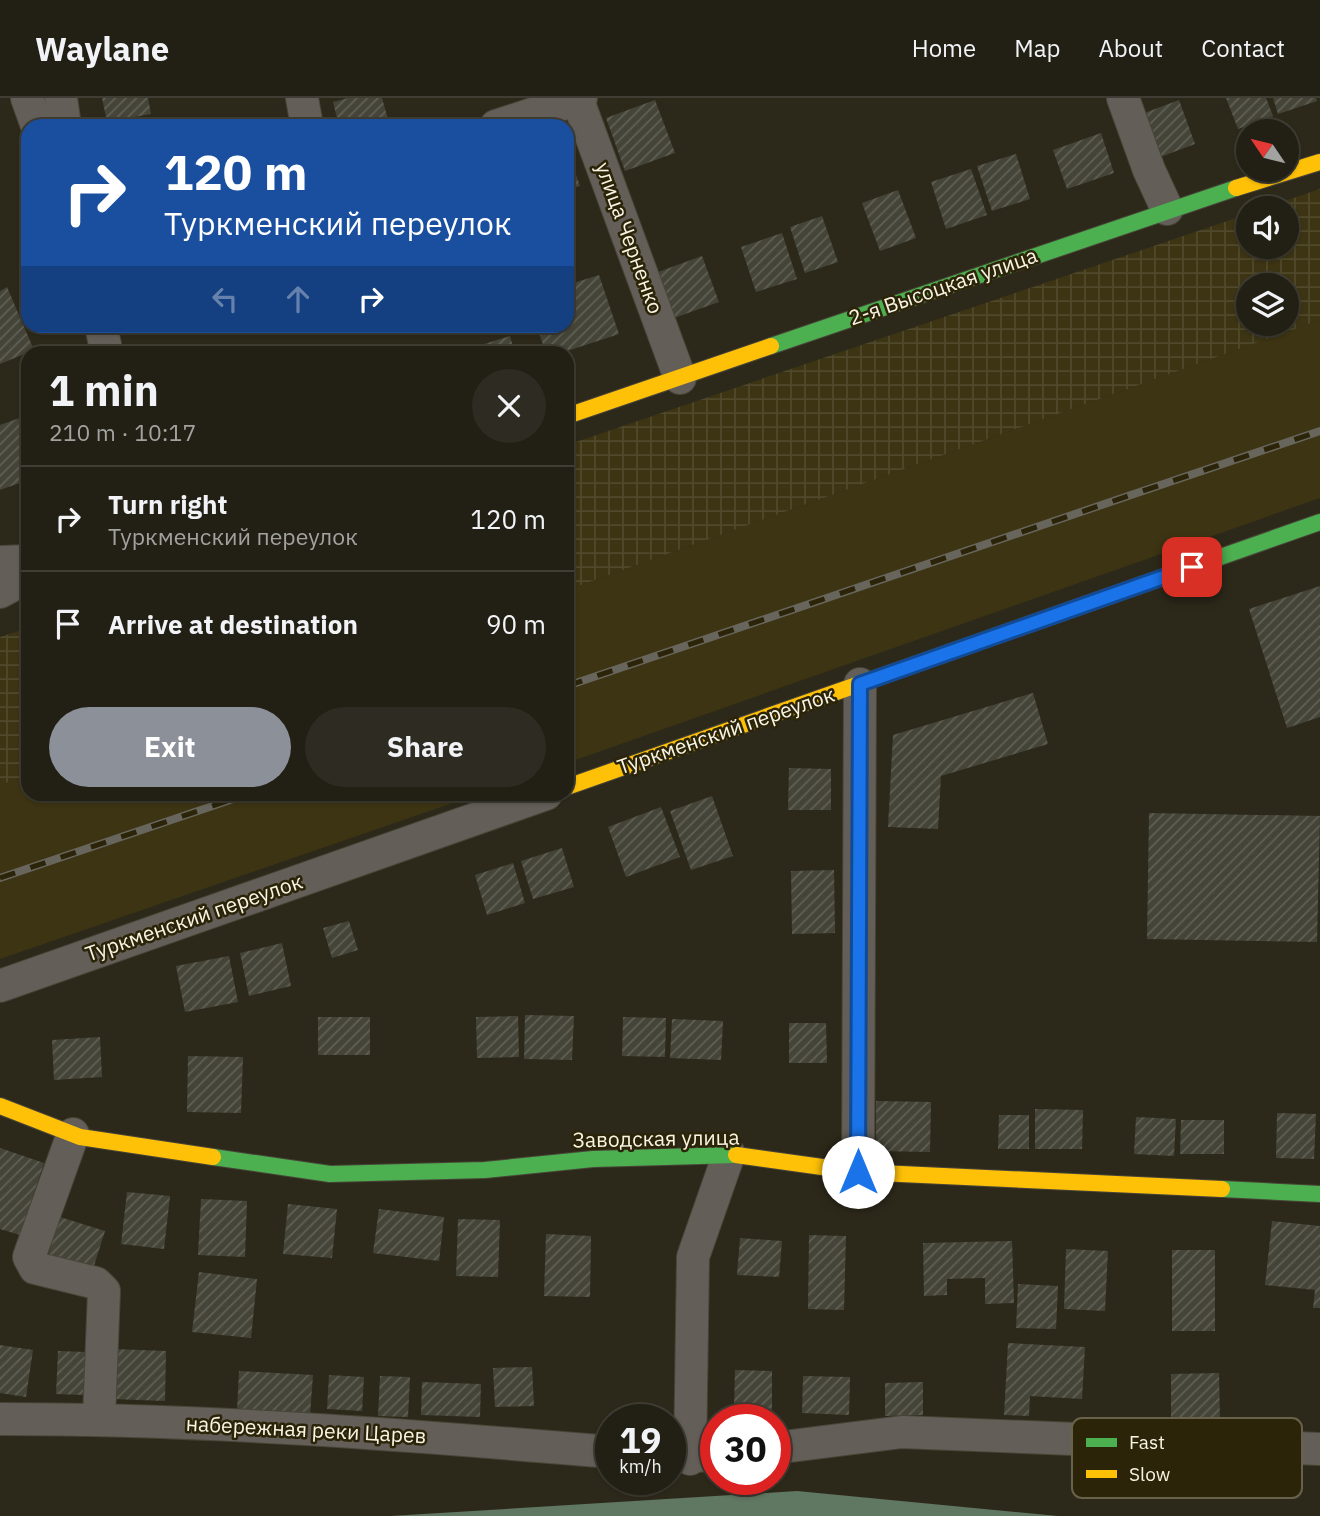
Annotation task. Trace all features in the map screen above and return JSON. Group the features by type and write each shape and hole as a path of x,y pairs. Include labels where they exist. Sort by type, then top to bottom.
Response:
{"street":[{"path":"27,98 34,119"},
{"path":"61,98 64,119"},
{"path":"302,98 306,119"},
{"path":"516,119 578,98"},
{"name":"улица Черненко","path":"578,98 680,378"},
{"path":"1124,98 1149,170 1167,209"},
{"name":"2-я Высоцкая улица","path":"574,414 1167,209 1320,162"},
{"name":"Туркменский переулок","path":"574,785 1320,522"},
{"path":"0,562 21,561"},
{"path":"0,592 21,581"},
{"path":"858,1172 860,684"},
{"name":"Туркменский переулок","path":"0,986 526,801"},
{"name":"Заводская улица","path":"0,1106 73,1134 330,1174 485,1170 593,1159 729,1154 858,1172 1320,1194"},
{"path":"73,1134 29,1257 36,1268 96,1283 104,1291 99,1419"},
{"path":"692,1457 693,1257 729,1154"},
{"name":"набережная реки Царев","path":"0,1419 99,1419 432,1437 595,1451"},
{"path":"791,1446 902,1432 1072,1439"},
{"path":"1302,1448 1320,1449"}],"shaded area":[{"path":"1320,189 1320,320 1299,328 1299,273 1236,273 1236,336 1275,336 574,587 574,443 1236,218 1236,259 1299,259 1299,196"},
{"path":"1320,320 1320,498 574,761 574,587 1275,336 1299,336 1299,328"},
{"path":"21,630 21,778 0,785 0,637"},
{"path":"21,778 21,801 459,801 0,959 0,785"},
{"path":"791,1491 1058,1516 390,1516 732,1495 791,1495"}],"building":[{"path":"102,98 148,98 151,114 106,119"},
{"path":"348,98 382,98 388,119 337,119 333,102"},
{"path":"1226,98 1266,98 1273,116 1265,119 1236,119 1236,124"},
{"path":"1273,98 1316,98 1317,101 1278,114"},
{"path":"655,100 675,153 625,171 606,118"},
{"path":"1179,100 1195,144 1155,159 1139,115"},
{"path":"1101,133 1114,173 1067,189 1053,150"},
{"path":"1016,154 1030,199 992,211 977,166"},
{"path":"574,169 580,186 574,188"},
{"path":"971,169 987,215 946,229 931,182"},
{"path":"898,190 916,238 880,251 862,203"},
{"path":"822,216 838,262 805,273 790,227"},
{"path":"782,233 797,279 756,292 741,247"},
{"path":"702,256 719,302 674,318 658,272"},
{"path":"599,275 619,334 574,349 574,346 543,346 539,333 574,333 574,283"},
{"path":"7,287 21,320 21,333 27,333 32,346 21,346 21,355 0,364 0,291"},
{"path":"510,336 513,346 478,346"},
{"path":"21,418 21,482 0,490 0,425"},
{"path":"1320,586 1320,717 1287,728 1249,609"},
{"path":"1033,693 1048,744 941,776 938,829 888,827 893,735"},
{"path":"789,768 831,769 831,810 788,810"},
{"path":"712,796 733,856 691,870 670,811"},
{"path":"661,807 680,857 626,877 608,827"},
{"path":"1149,813 1320,816 1317,942 1147,939"},
{"path":"562,848 574,887 533,899 521,861"},
{"path":"513,863 525,903 487,915 475,875"},
{"path":"834,870 835,933 792,934 791,871"},
{"path":"349,921 358,950 332,958 323,928"},
{"path":"282,943 291,986 249,996 240,953"},
{"path":"229,956 238,1002 185,1012 176,966"},
{"path":"525,1015 574,1016 572,1060 524,1059"},
{"path":"518,1016 519,1057 477,1058 476,1017"},
{"path":"318,1017 370,1017 370,1055 318,1055"},
{"path":"623,1017 666,1018 665,1057 622,1056"},
{"path":"672,1019 723,1021 721,1060 670,1058"},
{"path":"789,1023 826,1023 827,1063 789,1063"},
{"path":"100,1037 102,1077 54,1080 52,1040"},
{"path":"188,1056 243,1057 241,1113 187,1112"},
{"path":"876,1101 931,1102 930,1152 876,1151"},
{"path":"1035,1109 1083,1110 1082,1149 1035,1149"},
{"path":"1277,1113 1316,1114 1314,1159 1276,1158"},
{"path":"999,1115 1029,1115 1029,1149 998,1149"},
{"path":"1136,1117 1176,1119 1174,1156 1134,1154"},
{"path":"1181,1120 1224,1120 1224,1154 1180,1154"},
{"path":"0,1148 44,1163 20,1235 0,1229"},
{"path":"127,1192 170,1196 164,1249 121,1244"},
{"path":"201,1199 247,1201 245,1257 198,1255"},
{"path":"288,1204 337,1209 332,1258 283,1254"},
{"path":"379,1209 444,1217 439,1261 373,1253"},
{"path":"60,1217 105,1231 92,1272 47,1258"},
{"path":"458,1219 500,1220 498,1277 456,1276"},
{"path":"1272,1221 1320,1226 1320,1308 1313,1308 1315,1290 1265,1285"},
{"path":"546,1234 591,1236 590,1297 544,1296"},
{"path":"809,1235 846,1236 844,1310 808,1309"},
{"path":"740,1238 782,1241 779,1277 737,1275"},
{"path":"1012,1241 1014,1303 985,1304 985,1278 947,1279 947,1295 924,1296 923,1243"},
{"path":"1066,1249 1108,1251 1105,1311 1064,1309"},
{"path":"1172,1250 1215,1250 1215,1331 1172,1331"},
{"path":"199,1272 257,1279 251,1338 192,1332"},
{"path":"1018,1284 1058,1286 1056,1329 1016,1328"},
{"path":"1008,1343 1085,1347 1082,1399 1030,1396 1029,1416 1004,1415"},
{"path":"0,1345 33,1350 26,1397 0,1393"},
{"path":"114,1349 166,1351 165,1401 112,1399"},
{"path":"58,1351 86,1352 84,1395 56,1394"},
{"path":"532,1367 534,1406 495,1407 493,1368"},
{"path":"735,1370 772,1371 772,1404 734,1404"},
{"path":"239,1371 313,1375 310,1415 237,1411"},
{"path":"1219,1373 1220,1418 1171,1418 1171,1374"},
{"path":"329,1375 364,1377 362,1411 327,1409"},
{"path":"380,1376 410,1377 408,1417 378,1416"},
{"path":"803,1376 850,1377 849,1415 802,1413"},
{"path":"422,1382 481,1384 480,1417 421,1415"},
{"path":"923,1382 923,1415 885,1416 885,1383"}],"railway":[{"path":"574,684 1320,431"},
{"path":"0,878 227,801"}],"traffic: fast":[{"path":"771,346 1236,188"},
{"path":"1010,631 1320,522"},
{"path":"213,1157 330,1174 485,1170 593,1159 736,1155"},
{"path":"1222,1189 1320,1194"}],"traffic: slow":[{"path":"1236,188 1320,162"},
{"path":"574,414 771,346"},
{"path":"574,785 1010,631"},
{"path":"0,1106 80,1137 213,1157"},
{"path":"736,1155 858,1172 1222,1189"}],"route":[{"path":"858,1172 860,684 1192,567"}]}
